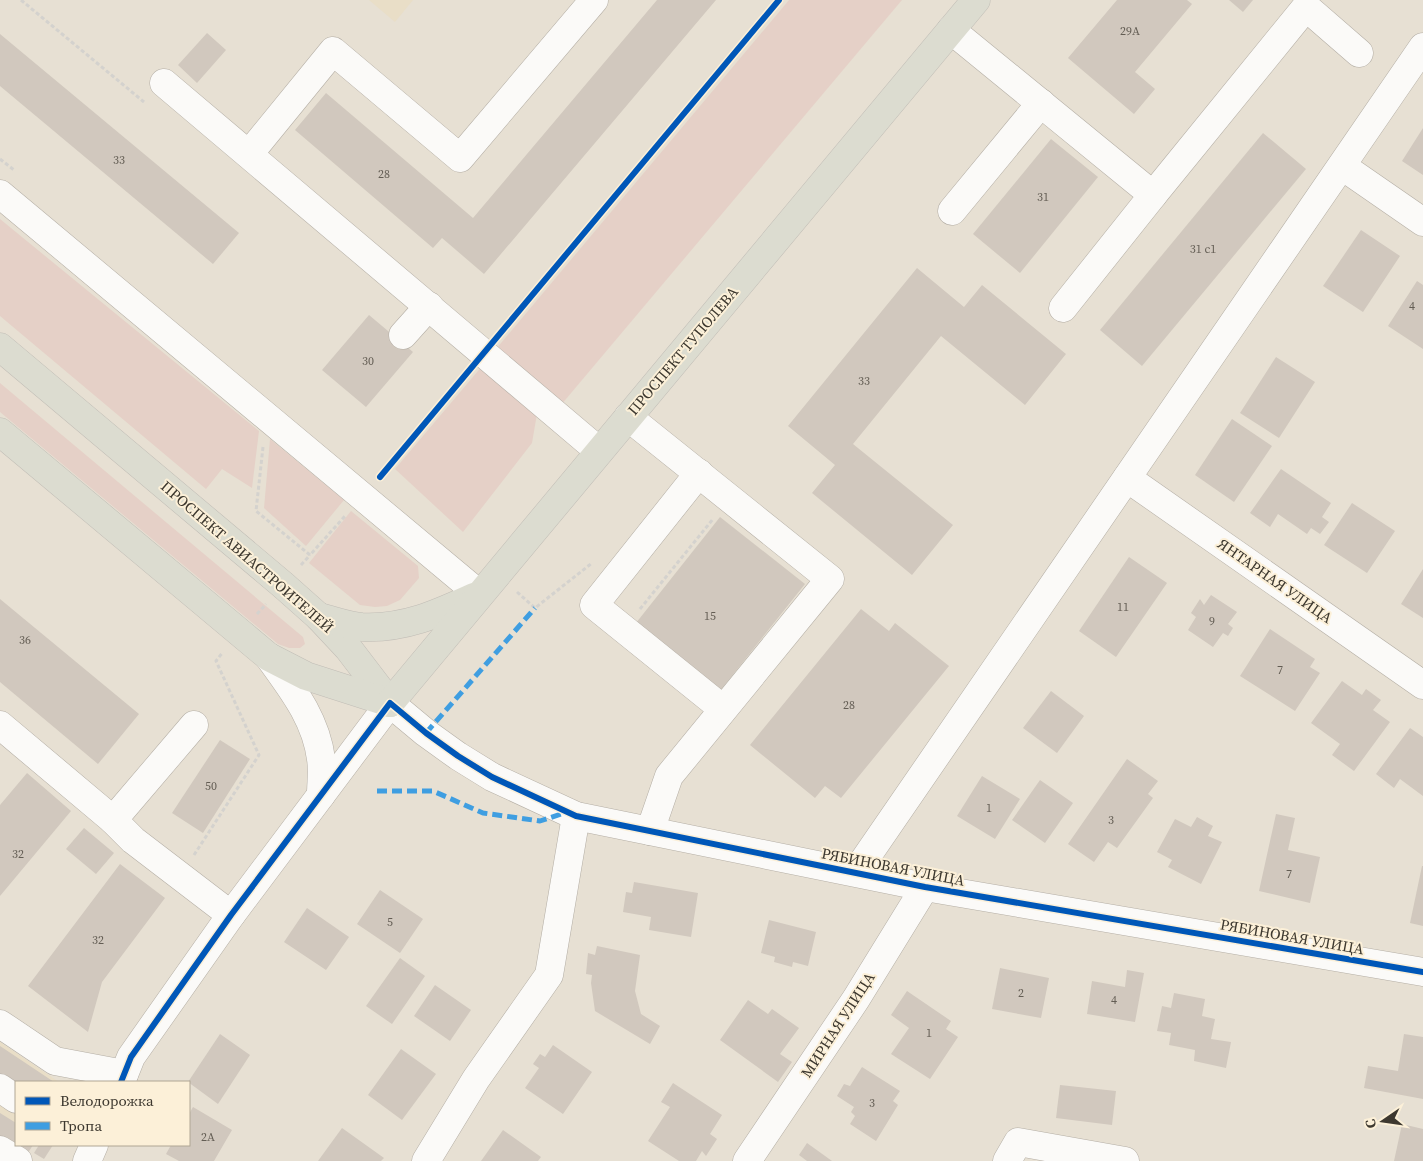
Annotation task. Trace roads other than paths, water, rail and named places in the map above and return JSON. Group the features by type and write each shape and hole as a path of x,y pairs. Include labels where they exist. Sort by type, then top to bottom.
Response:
{"main road":[{"name":"ПРОСПЕКТ ТУПОЛЕВА","path":"390,703 976,0"},
{"name":"ПРОСПЕКТ АВИАСТРОИТЕЛЕЙ","path":"0,346 320,617 348,648 390,703"},
{"path":"0,432 269,657 306,676 390,703"},
{"path":"320,617 360,627 393,626 430,617 479,594"}],"street":[{"path":"250,154 333,51 460,158 594,0"},
{"path":"1063,308 1306,7 1359,53"},
{"path":"951,30 1153,195"},
{"path":"856,872 1423,47"},
{"path":"164,83 599,451"},
{"path":"952,211 1041,103"},
{"path":"1342,166 1423,222"},
{"path":"0,194 479,594"},
{"path":"403,335 429,306"},
{"path":"628,417 830,579 669,776 650,831"},
{"path":"699,473 594,605 724,709"},
{"name":"ЯНТАРНАЯ УЛИЦА","path":"1127,478 1423,685"},
{"path":"269,657 302,703 316,732 322,760 321,794"},
{"path":"0,1024 55,1061 122,1078 131,1057 231,915 390,703"},
{"name":"РЯБИНОВАЯ УЛИЦА","path":"390,703 426,734 472,765 492,777 576,816 925,887 1423,972"},
{"path":"113,820 194,725"},
{"path":"0,726 113,820 133,840 231,915"},
{"path":"426,1161 476,1080 549,975 576,816"},
{"name":"МИРНАЯ УЛИЦА","path":"746,1161 856,999 925,887"},
{"path":"0,1088 15,1098"},
{"path":"1007,1161 1018,1142 1125,1161"},
{"path":"0,1150 18,1161"}]}
